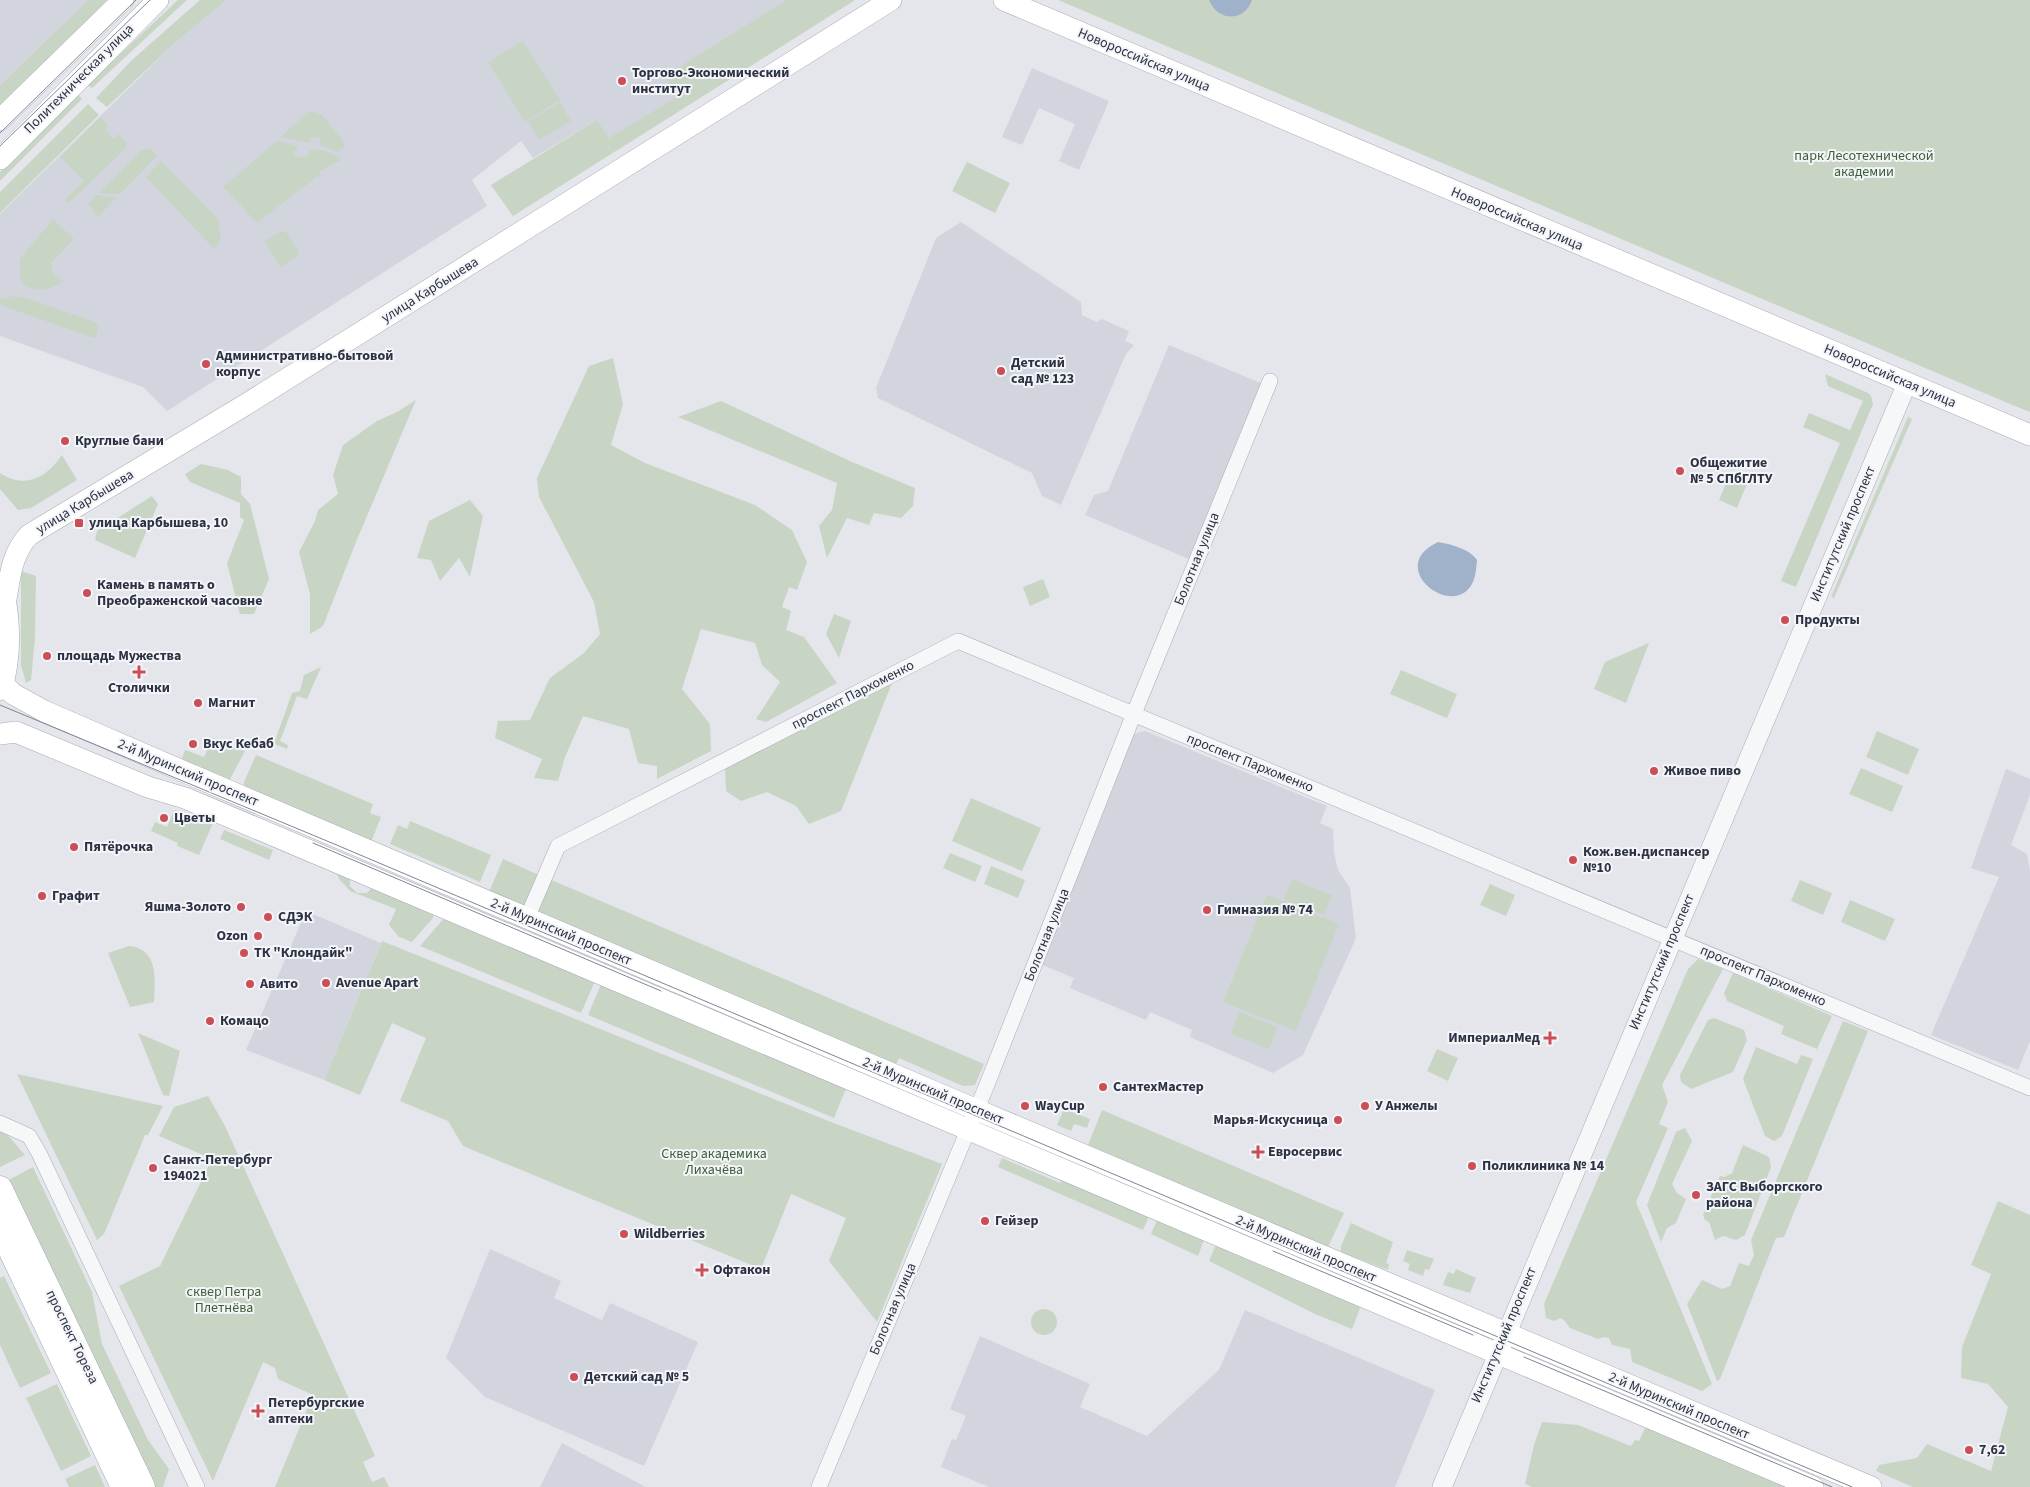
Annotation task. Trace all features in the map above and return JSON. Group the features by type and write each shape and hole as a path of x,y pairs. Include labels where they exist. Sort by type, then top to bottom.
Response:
{"main road":[{"name":"Политехническая улица","path":"0,120 123,0"},
{"name":"Политехническая улица","path":"0,159 158,0"},
{"name":"улица Карбышева","path":"3,594 13,560 22,543 29,535 276,386 891,0"},
{"name":"Новороссийская улица","path":"1004,0 2030,435"},
{"path":"1,686 6,635 3,594"},
{"name":"2-й Муринский проспект","path":"1,686 44,711 527,918 1871,1487"},
{"name":"2-й Муринский проспект","path":"0,734 16,732 148,787 185,798 1813,1487"},
{"name":"проспект Тореза","path":"0,1188 143,1487"},
{"name":"проспект Тореза","path":"0,1228 123,1487"}],"street":[{"name":"Болотная улица","path":"819,1487 977,1110 1133,716 1270,381"},
{"name":"Институтский проспект","path":"1442,1487 1496,1353 1907,383"},
{"name":"проспект Пархоменко","path":"527,918 558,846 958,641 1133,716 1390,820 1524,879 1672,938 2030,1088"},
{"path":"0,1123 29,1136 39,1154 197,1487"}],"shaded area":[{"path":"0,0 88,0 0,85"},
{"path":"227,0 855,0 616,151 597,120 533,158 521,141 472,180 487,206 167,411 143,387 0,336 0,214 176,42"},
{"path":"1032,68 1109,101 1079,170 1059,161 1075,124 1039,108 1022,145 1002,137"},
{"name":"Детский сад № 123","path":"961,222 1081,302 1082,315 1097,322 1102,319 1129,331 1125,341 1134,345 1126,354 1061,505 1042,496 1032,473 878,398 876,388 936,238"},
{"path":"1169,345 1263,384 1189,559 1085,515 1094,495 1108,491"},
{"name":"Гимназия № 74","path":"1145,731 1327,806 1320,823 1333,829 1334,853 1338,870 1350,888 1356,938 1303,1055 1273,1073 1190,1037 1192,1030 1150,1012 1146,1020 1070,988 1074,978 1040,964 1133,734"},
{"path":"2006,769 2030,779 2030,795 2011,845 2027,854 2030,871 2030,1041 2018,1070 1931,1035 1999,877 1971,868"},
{"path":"306,911 381,943 324,1080 246,1050"},
{"name":"Детский сад № 5","path":"490,1249 561,1281 554,1298 602,1320 610,1303 698,1342 644,1466 485,1397 446,1358"},
{"path":"1245,1310 1435,1390 1395,1487 989,1487 941,1467 952,1439 956,1440 966,1416 950,1409 980,1336 1090,1384 1080,1407 1147,1436 1219,1370"},
{"path":"562,1443 646,1487 540,1487"}],"green space":[{"path":"88,0 107,0 0,105 0,85"},
{"path":"178,0 187,0 92,88 87,85"},
{"path":"200,0 227,0 176,42 107,107 96,98 132,60"},
{"path":"787,0 855,0 513,216 491,185 597,120 609,138 677,97 665,76"},
{"name":"парк Лесотехнической академии","path":"1058,0 2030,0 2030,412 2010,404"},
{"path":"523,41 560,100 525,122 488,62"},
{"path":"78,94 82,99 0,181 0,172"},
{"path":"560,102 571,121 539,140 528,122"},
{"path":"88,104 99,115 0,213 0,192"},
{"path":"310,111 321,114 344,142 344,147 338,152 319,145 321,141 318,137 311,137 310,143 280,137"},
{"path":"100,117 108,125 105,130 114,139 119,134 127,143 126,148 69,203 65,200 84,181 60,157"},
{"path":"277,141 298,146 294,154 297,158 308,156 309,150 317,150 331,153 341,160 320,171 321,178 317,177 257,223 223,187"},
{"path":"150,148 157,156 120,194 99,193 140,151"},
{"path":"161,161 218,219 221,239 214,249 146,177"},
{"path":"967,162 1010,183 995,213 952,191"},
{"path":"97,195 116,198 98,217 88,204"},
{"path":"53,219 74,239 51,263 53,273 64,282 47,289 29,288 21,279 20,259"},
{"path":"282,231 286,232 299,252 297,257 281,267 264,241"},
{"path":"14,296 23,297 96,322 98,328 96,337 94,338 0,305 0,299"},
{"path":"613,358 623,404 611,445 645,463 755,505 792,530 807,562 797,590 789,587 782,607 791,611 786,630 804,637 837,683 766,722 756,719 780,682 762,665 755,643 701,629 682,689 710,724 711,751 657,779 657,766 638,763 629,729 583,716 565,757 558,781 534,778 542,759 495,738 498,721 530,720 550,678 584,653 600,634 594,602 539,497 537,478 589,366"},
{"path":"1825,374 1868,393 1873,404 1796,587 1781,581 1840,443 1803,427 1809,413 1850,430 1863,401 1828,386"},
{"path":"416,400 323,626 310,634 310,594 299,552 315,521 318,510 338,494 333,475 343,445 377,421 397,412"},
{"path":"721,401 852,462 915,488 913,506 901,518 874,513 869,525 847,518 827,558 819,526 832,510 837,483 678,417"},
{"path":"1908,417 1912,419 1834,598 1831,597"},
{"path":"62,455 77,480 31,508 18,510 0,489 0,473 19,480 35,479 50,469"},
{"path":"201,464 228,470 241,477 241,494 250,504 269,579 254,614 240,614 227,563 244,520 240,517 240,503 190,482 185,474"},
{"path":"1731,472 1749,479 1737,508 1719,500"},
{"path":"152,496 158,504 135,558 95,540 97,531"},
{"path":"470,500 483,516 470,577 459,558 440,581 431,560 417,558 429,521"},
{"path":"21,571 36,576 35,638 31,680 26,683 21,665"},
{"path":"1043,579 1050,597 1030,606 1023,587"},
{"path":"834,614 851,621 839,658 826,634"},
{"path":"1649,643 1626,703 1594,689 1605,662"},
{"path":"321,667 307,699 297,696 280,741 288,745 287,749 274,744 292,693 300,691 304,675"},
{"path":"1401,670 1457,694 1447,718 1390,694"},
{"path":"894,678 841,811 809,824 796,806 767,792 741,801 726,791 725,767"},
{"path":"1877,731 1919,749 1908,775 1866,757"},
{"path":"213,738 245,751 229,781 194,767 182,758 185,750 204,757"},
{"path":"256,755 373,804 370,813 381,817 371,842 244,788 244,782"},
{"path":"1861,768 1903,786 1892,812 1849,794"},
{"path":"971,798 1041,828 1022,871 952,841"},
{"path":"174,810 213,823 199,855 177,846 178,843 151,831 155,822 167,827"},
{"path":"410,821 491,855 480,882 390,844 398,825 407,829"},
{"path":"224,830 273,850 269,860 220,839"},
{"path":"950,853 982,866 975,882 943,868"},
{"path":"503,859 539,875 525,907 489,892"},
{"path":"991,866 1025,880 1018,898 984,884"},
{"path":"335,871 350,877 350,886 357,893 367,893 373,886 433,911 433,918 412,942 399,937 389,925 396,909 350,891"},
{"path":"549,879 984,1064 975,1085 963,1086 899,1058 896,1064 536,911"},
{"path":"1292,879 1332,895 1324,915 1284,899"},
{"path":"1800,880 1832,893 1823,915 1791,901"},
{"path":"1490,884 1515,895 1506,916 1480,905"},
{"path":"1267,895 1339,924 1296,1031 1223,1002"},
{"path":"1850,900 1895,919 1885,941 1841,922"},
{"path":"446,916 596,979 581,1013 420,946"},
{"name":"Сквер академика Лихачёва","path":"382,941 831,1122 942,1164 877,1322 829,1261 846,1218 791,1194 761,1269 463,1146 448,1121 400,1101 426,1038 392,1023 360,1095 324,1080"},
{"path":"129,946 139,948 150,959 155,984 154,1002 130,1007 108,953"},
{"path":"1698,959 1723,969 1662,1085 1668,1102 1659,1124 1668,1128 1636,1202 1712,1384 1702,1391 1632,1362 1630,1349 1612,1345 1609,1338 1598,1339 1570,1328 1560,1318 1554,1321 1546,1318 1544,1304 1688,969"},
{"path":"1733,973 1832,1016 1817,1049 1781,1034 1784,1026 1727,1001 1724,993"},
{"path":"602,982 847,1086 834,1118 588,1015"},
{"path":"1239,1012 1277,1027 1269,1049 1231,1034"},
{"path":"1714,1018 1744,1030 1747,1040 1733,1072 1691,1089 1681,1082 1680,1075 1708,1020"},
{"path":"1843,1021 1868,1031 1784,1237 1776,1238 1720,1379 1717,1381 1687,1304 1702,1280 1722,1289 1730,1286 1739,1263 1749,1266 1754,1255 1751,1240"},
{"path":"138,1033 180,1051 169,1096 163,1095"},
{"path":"1756,1047 1797,1064 1801,1055 1813,1059 1782,1136 1774,1141 1765,1136 1743,1079"},
{"path":"1437,1049 1458,1058 1448,1081 1427,1071"},
{"path":"17,1074 163,1106 148,1135 145,1135 104,1234 97,1240"},
{"name":"сквер Петра Плетнёва","path":"208,1096 225,1126 375,1456 363,1462 372,1482 384,1477 389,1487 275,1487 313,1395 278,1379 275,1368 263,1362 213,1481 119,1286 160,1266 212,1159 159,1136 174,1107"},
{"path":"1064,1109 1090,1119 1087,1128 1074,1124 1071,1131 1057,1125"},
{"path":"1102,1110 1344,1213 1328,1247 1088,1145"},
{"path":"1685,1128 1692,1141 1672,1184 1677,1193 1686,1199 1676,1223 1667,1228 1661,1242 1647,1205 1676,1132"},
{"path":"0,1131 7,1134 25,1155 0,1167"},
{"path":"1743,1145 1769,1157 1771,1167 1745,1235 1736,1240 1723,1236 1715,1240 1709,1222 1705,1220 1703,1215 1720,1176 1724,1177 1732,1173"},
{"path":"1002,1158 1060,1183 1063,1177 1150,1214 1143,1230 998,1167"},
{"path":"33,1167 92,1292 102,1344 148,1440 169,1469 163,1487 151,1487 5,1182"},
{"path":"1998,1201 2030,1215 2030,1487 1913,1487 1876,1471 1879,1465 1917,1458 1927,1444 1991,1471 2008,1407 1988,1384 1961,1378 1962,1347 1991,1274 1971,1265"},
{"path":"1158,1218 1205,1237 1198,1256 1151,1234"},
{"path":"1351,1223 1393,1242 1386,1263 1389,1264 1388,1270 1341,1252 1341,1246"},
{"path":"1217,1242 1362,1303 1352,1329 1315,1314 1209,1261"},
{"path":"1407,1250 1434,1259 1429,1270 1425,1269 1423,1276 1408,1270 1410,1264 1403,1261"},
{"path":"1456,1269 1476,1278 1470,1293 1443,1285 1448,1272 1454,1274"},
{"path":"4,1276 51,1373 20,1388 0,1345 0,1278"},
{"path":"1044,1309 1053,1313 1057,1322 1053,1331 1044,1335 1035,1331 1031,1322 1035,1313"},
{"path":"57,1384 91,1456 61,1471 26,1398"},
{"path":"1542,1422 1578,1425 1631,1446 1635,1440 1639,1441 1647,1424 1800,1487 1532,1487 1525,1484 1534,1445"},
{"path":"95,1465 105,1487 69,1487 65,1479"}],"water":[{"path":"1209,0 1252,0 1243,13 1237,16 1230,16 1218,12"},
{"path":"1438,542 1465,550 1477,560 1472,584 1460,595 1448,596 1436,592 1426,585 1419,575 1418,563 1424,552"}],"tram line":[{"path":"0,133 136,0"},
{"path":"0,146 150,0"},
{"path":"0,705 339,846 1852,1487"},
{"path":"313,843 661,991"},
{"path":"1273,1251 1473,1335"},
{"path":"1524,1357 1832,1487"}],"place":[{"name":"Торгово-Экономический институт","path":"622,81"},
{"name":"Административно-бытовой корпус","path":"206,364"},
{"name":"Детский сад № 123","path":"1001,371"},
{"name":"Круглые бани","path":"65,441"},
{"name":"Общежитие № 5 СПбГЛТУ","path":"1680,471"},
{"name":"улица Карбышева, 10","path":"79,523"},
{"name":"Камень в память о Преображенской часовне","path":"87,593"},
{"name":"Продукты","path":"1785,620"},
{"name":"площадь Мужества","path":"47,656"},
{"name":"Столички","path":"139,672"},
{"name":"Магнит","path":"198,703"},
{"name":"Вкус Кебаб","path":"193,744"},
{"name":"Живое пиво","path":"1654,771"},
{"name":"Цветы","path":"164,818"},
{"name":"Пятёрочка","path":"74,847"},
{"name":"Кож.вен.диспансер №10","path":"1573,860"},
{"name":"Графит","path":"42,896"},
{"name":"Яшма-Золото","path":"241,907"},
{"name":"Гимназия № 74","path":"1207,910"},
{"name":"СДЭК","path":"268,917"},
{"name":"Ozon","path":"258,936"},
{"name":"ТК \"Клондайк\"","path":"244,953"},
{"name":"Avenue Apart","path":"326,983"},
{"name":"Авито","path":"250,984"},
{"name":"Комацо","path":"210,1021"},
{"name":"ИмпериалМед","path":"1550,1038"},
{"name":"СантехМастер","path":"1103,1087"},
{"name":"WayCup","path":"1025,1106"},
{"name":"У Анжелы","path":"1365,1106"},
{"name":"Марья-Искусница","path":"1338,1120"},
{"name":"Евросервис","path":"1258,1152"},
{"name":"Поликлиника № 14","path":"1472,1166"},
{"name":"Санкт-Петербург 194021","path":"153,1168"},
{"name":"ЗАГС Выборгского района","path":"1696,1195"},
{"name":"Гейзер","path":"985,1221"},
{"name":"Wildberries","path":"624,1234"},
{"name":"Офтакон","path":"702,1270"},
{"name":"Детский сад № 5","path":"574,1377"},
{"name":"Петербургские аптеки","path":"258,1411"},
{"name":"7,62","path":"1969,1450"}]}
